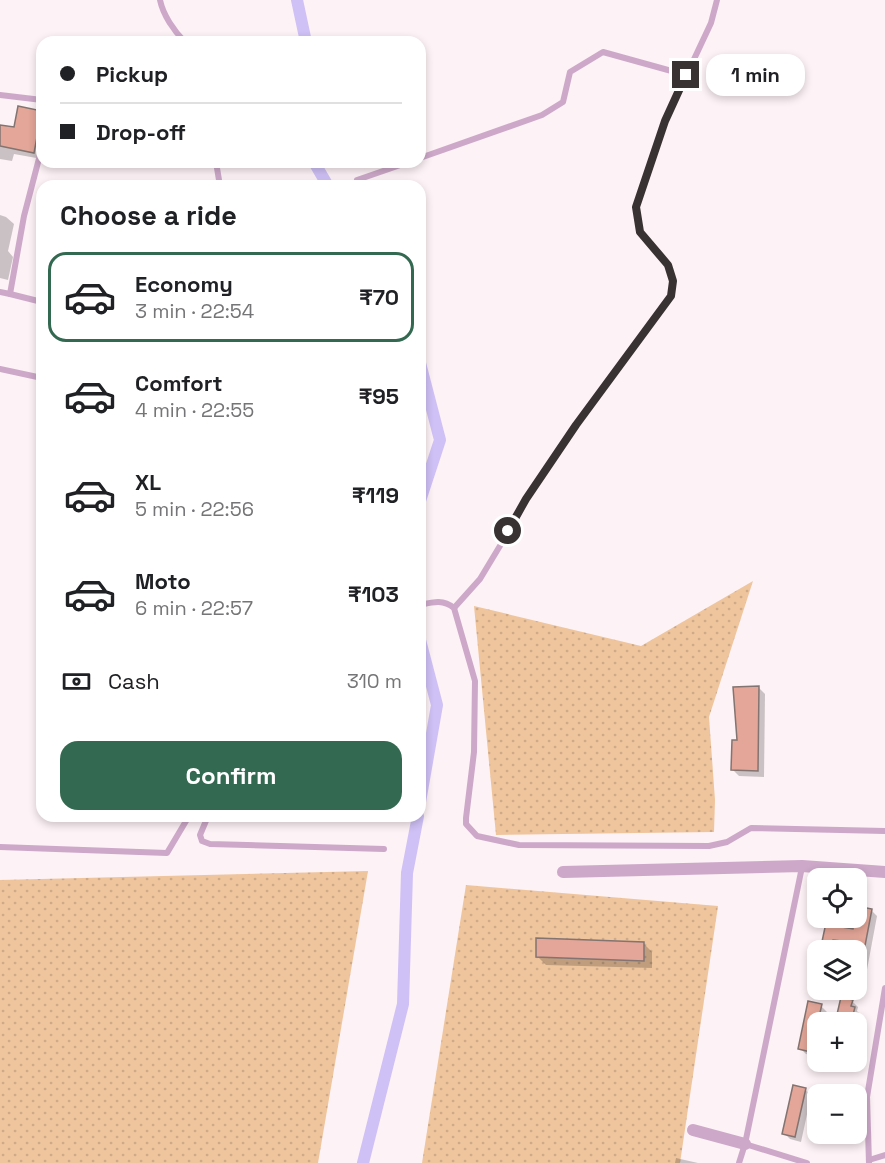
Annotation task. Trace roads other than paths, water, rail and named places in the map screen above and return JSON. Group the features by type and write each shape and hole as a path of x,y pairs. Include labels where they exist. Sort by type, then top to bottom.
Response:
{"street":[{"path":"563,872 802,866 885,872"},
{"path":"693,1130 745,1144"}],"lane":[{"path":"160,0 161,8 181,36"},
{"path":"454,608 480,579 526,499 576,425 671,296 673,281 668,265 640,232 636,207 665,121 711,22 717,0"},
{"path":"426,156 542,115 563,102 570,72 603,52 686,75"},
{"path":"0,95 36,99"},
{"path":"10,294 24,216 37,168"},
{"path":"357,180 392,168"},
{"path":"0,292 36,300"},
{"path":"0,369 36,377"},
{"path":"426,603 440,601 454,608 475,681 474,752 466,824 477,836 519,845 676,847 718,846 751,828 885,831"},
{"path":"0,848 167,853 185,822"},
{"path":"205,822 200,835 202,842 210,844 384,849"},
{"path":"739,1163 745,1144 802,866"},
{"path":"885,988 867,1097 869,1161 885,1155"},
{"path":"745,1144 807,1163"}],"waterway":[{"path":"297,0 305,36"},
{"path":"318,168 324,180"},
{"path":"426,386 440,440 426,483"},
{"path":"426,663 437,705 426,768"},
{"path":"363,1163 403,1004 407,873 417,822"}]}
